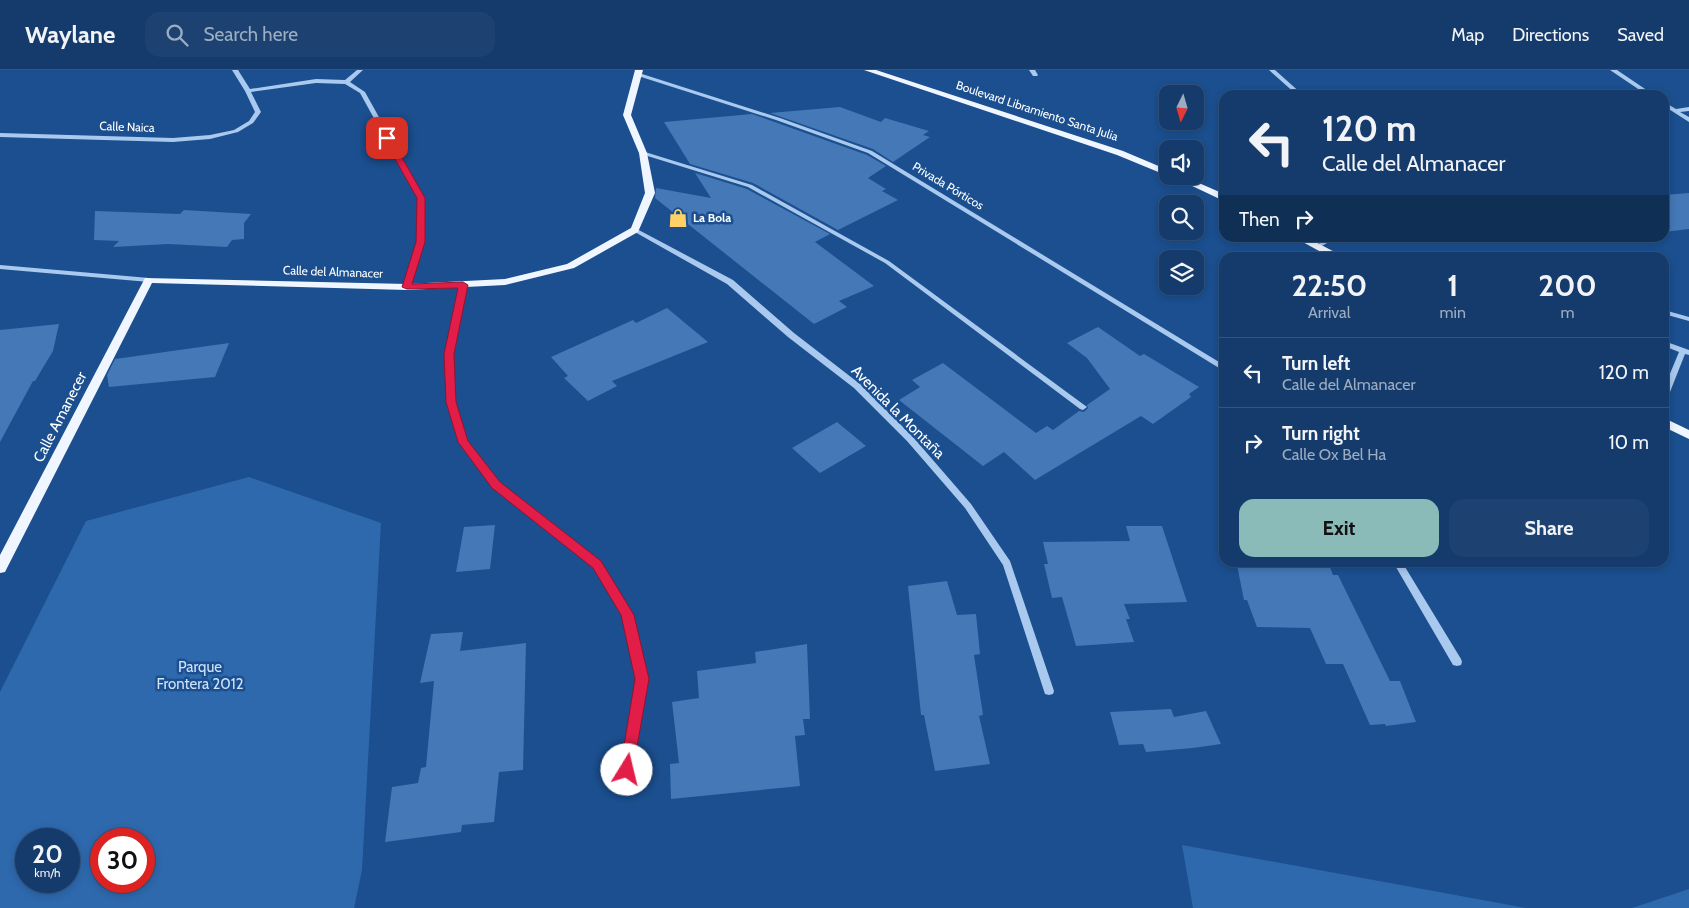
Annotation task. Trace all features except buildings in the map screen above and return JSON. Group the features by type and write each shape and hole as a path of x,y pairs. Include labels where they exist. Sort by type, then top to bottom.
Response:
{"main road":[{"name":"Boulevard Libramiento Santa Julia","path":"868,70 1120,154 1159,169"},
{"path":"635,230 650,194 643,153 627,115 638,72"},
{"path":"1195,185 1219,196"},
{"name":"Calle del Almanacer","path":"149,280 407,287 505,282 570,266 635,230"},
{"path":"1310,242 1330,252"},
{"name":"Calle Amanecer","path":"0,568 149,280"},
{"path":"1669,425 1689,435"}],"street":[{"path":"235,70 258,112 251,122"},
{"path":"346,82 360,70"},
{"path":"1272,70 1294,90"},
{"path":"1613,70 1643,90"},
{"name":"Privada Pórticos","path":"638,72 870,152 1219,365"},
{"path":"248,91 316,81 346,82 362,92 421,198 420,242 407,287"},
{"path":"1669,108 1689,120"},
{"path":"1674,111 1689,109"},
{"name":"Calle Naica","path":"0,135 174,140 210,137 236,131 251,122"},
{"path":"643,153 750,186 887,262 1083,407"},
{"name":"Avenida la Montaña","path":"635,230 730,282 791,335 857,386 910,439 968,506 1007,564 1049,691"},
{"path":"1318,246 1326,242"},
{"name":"Calle del Almanacer","path":"0,267 149,280"},
{"path":"463,285 449,354 451,402 463,442 496,485 597,564 627,615 642,679 627,770"},
{"path":"1669,313 1689,319"},
{"path":"1669,345 1686,352 1669,387"},
{"path":"1400,567 1457,662"}],"green space":[{"name":"Parque Frontera 2012","path":"249,477 381,523 362,870 354,908 0,908 0,692 86,521"},
{"path":"1182,845 1526,908 1193,908"},
{"path":"1689,889 1689,908 1632,908"}],"place":[{"name":"La Bola","path":"678,218"}],"route":[{"path":"387,138 421,198 420,242 407,287 463,285 449,354 451,402 463,442 496,485 597,564 627,615 642,679 627,770"}]}
